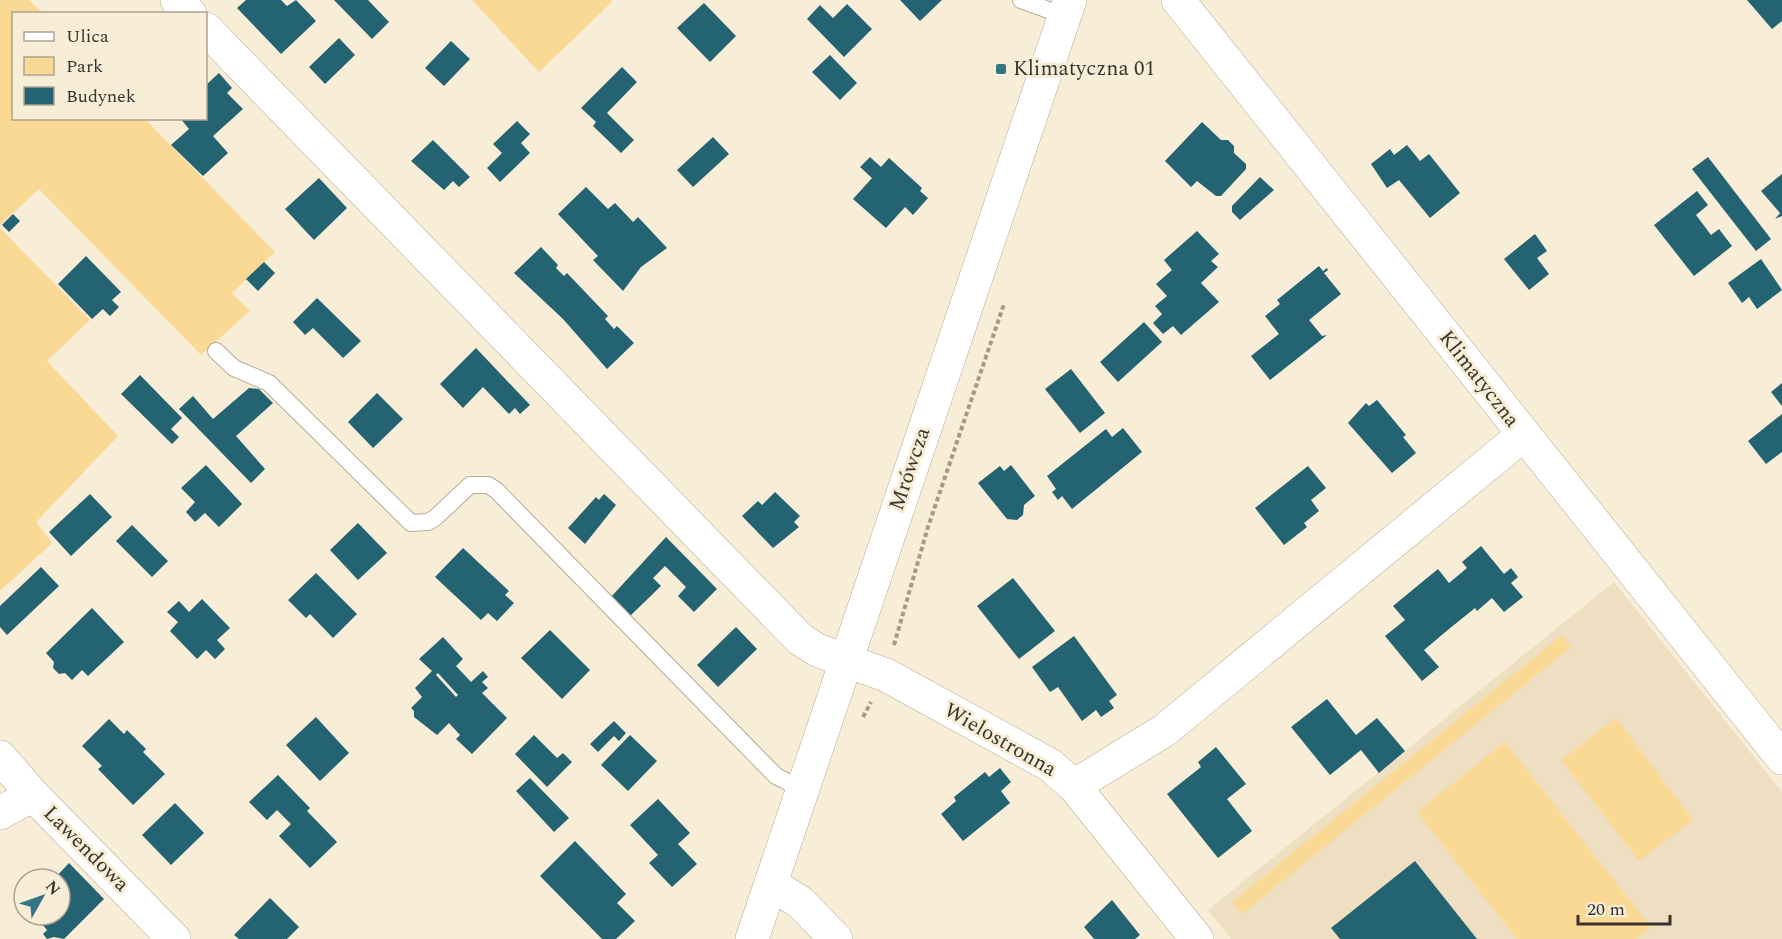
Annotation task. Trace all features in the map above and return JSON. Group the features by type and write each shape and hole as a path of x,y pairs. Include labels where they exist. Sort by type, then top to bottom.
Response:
{"street":[{"path":"177,0 188,12"},
{"name":"Klimatyczna","path":"1178,0 1782,758"},
{"name":"Mrówcza","path":"752,939 845,658 1067,8"},
{"name":"Wielostronna","path":"207,30 789,629 807,645 886,675 1050,765 1074,786 1197,939"},
{"path":"1074,786 1165,730 1523,435"},
{"name":"Lawendowa","path":"0,757 33,795 174,939"},
{"path":"0,813 33,795"},
{"path":"771,884 800,902 836,939"}],"lane":[{"path":"1021,0 1067,8"},
{"path":"216,351 234,368 269,383 411,523 428,522 435,518 470,485 489,485 496,490 776,776 801,789"}],"shaded area":[{"path":"1614,582 1782,792 1782,939 1231,939 1208,910"}],"green space":[{"path":"0,0 29,0 42,12 12,12 12,120 146,120 275,252 232,293 250,311 201,355 39,189 0,225"},
{"path":"472,0 610,0 612,2 539,72"},
{"path":"0,228 90,320 47,361 118,436 36,522 52,543 0,591"},
{"path":"1562,635 1571,647 1242,914 1232,902"},
{"path":"1616,718 1693,820 1639,861 1561,760"},
{"path":"1505,742 1651,927 1636,939 1517,939 1417,812"}],"building":[{"path":"246,0 281,0 287,6 296,0 316,21 281,54 237,8"},
{"path":"334,0 368,0 389,22 372,39"},
{"path":"900,0 942,0 920,21"},
{"path":"1747,0 1782,0 1782,21 1772,29"},
{"path":"704,3 736,36 710,62 677,28"},
{"path":"847,4 872,29 844,57 807,19 820,5 833,18"},
{"path":"339,38 355,55 325,84 309,67"},
{"path":"451,41 470,59 444,86 425,68"},
{"path":"830,55 857,83 840,100 812,72"},
{"path":"622,67 637,82 607,113 634,140 621,153 593,126 596,122 581,108"},
{"path":"219,73 232,88 227,93 243,109 213,136 228,153 203,176 171,145 189,129 182,120 207,120 207,84"},
{"path":"517,121 530,134 521,143 530,153 500,182 487,168 502,153 493,144"},
{"path":"1202,122 1221,140 1228,140 1234,146 1234,153 1246,164 1246,169 1221,196 1216,196 1197,181 1191,187 1165,161"},
{"path":"713,137 729,154 693,187 677,170"},
{"path":"433,140 470,177 459,187 453,181 444,190 411,161"},
{"path":"1407,145 1420,161 1429,154 1460,193 1430,218 1399,180 1387,188 1371,164 1390,149 1394,155"},
{"path":"870,157 881,167 889,158 922,188 920,191 928,198 913,215 905,207 886,228 853,199 872,178 860,167"},
{"path":"1708,157 1771,239 1756,251 1692,169"},
{"path":"1782,174 1782,216 1775,219 1780,213 1761,191"},
{"path":"1260,177 1274,190 1240,220 1232,212 1232,206"},
{"path":"319,178 347,208 314,240 285,209"},
{"path":"586,187 608,209 615,203 633,222 638,217 667,248 641,267 623,291 593,260 598,256 558,214"},
{"path":"1697,191 1708,205 1696,215 1711,235 1719,229 1732,246 1694,276 1654,225"},
{"path":"13,214 20,221 9,232 2,225"},
{"path":"1197,231 1219,254 1211,261 1218,267 1201,283 1219,302 1181,335 1173,326 1163,334 1153,323 1162,314 1155,306 1167,296 1156,284 1172,270 1164,260"},
{"path":"1535,234 1547,251 1537,258 1549,274 1529,290 1504,259"},
{"path":"541,247 558,265 556,268 564,276 567,273 608,316 605,319 614,329 617,326 634,343 607,369 563,319 514,273"},
{"path":"86,256 121,292 112,300 119,307 110,316 103,309 92,319 58,284"},
{"path":"1761,259 1782,290 1757,309 1749,297 1742,303 1728,283"},
{"path":"264,262 275,273 258,291 246,279"},
{"path":"1319,266 1323,271 1327,268 1328,270 1324,273 1341,294 1309,320 1322,336 1327,335 1270,380 1251,356 1279,334 1265,316 1280,304 1277,300"},
{"path":"317,298 361,341 343,358 313,328 305,335 293,322"},
{"path":"1144,322 1162,342 1118,382 1100,362"},
{"path":"476,348 530,405 520,414 515,408 509,414 483,387 463,408 440,384"},
{"path":"1071,369 1105,413 1080,433 1045,389"},
{"path":"140,375 182,418 171,429 179,437 172,444 121,394"},
{"path":"1782,383 1782,406 1771,392"},
{"path":"249,388 259,389 273,403 236,436 265,469 251,483 179,409 193,396 213,419"},
{"path":"377,393 403,419 373,448 348,422"},
{"path":"1377,400 1406,435 1403,437 1416,453 1392,473 1348,423 1366,403 1369,406"},
{"path":"1782,414 1782,452 1766,464 1748,441"},
{"path":"1123,428 1142,452 1072,509 1062,496 1058,500 1052,492 1056,489 1047,476 1106,429 1112,437"},
{"path":"206,465 242,504 219,527 205,513 195,522 186,512 195,502 181,488"},
{"path":"1011,465 1035,496 1024,505 1023,515 1017,520 1007,519 978,483 1000,466 1004,471"},
{"path":"1308,466 1326,488 1311,500 1319,511 1304,523 1307,527 1284,545 1255,508"},
{"path":"775,492 800,516 794,522 799,527 773,548 742,516 758,501 762,505"},
{"path":"90,494 112,517 71,556 49,532"},
{"path":"604,494 616,505 585,544 568,528 596,497 599,500"},
{"path":"358,523 387,553 358,580 330,550"},
{"path":"132,525 168,561 152,577 116,541"},
{"path":"666,537 717,589 694,612 678,596 686,587 665,566 653,578 661,586 630,616 611,597"},
{"path":"1481,546 1504,574 1511,568 1518,577 1511,583 1523,597 1504,612 1492,598 1477,611 1475,608 1449,629 1424,650 1439,667 1422,681 1385,636 1405,620 1393,606 1438,569 1449,583 1467,568 1462,562"},
{"path":"463,548 509,591 505,595 514,603 497,621 488,613 481,620 435,577"},
{"path":"41,567 59,586 7,635 0,627 0,606"},
{"path":"316,573 357,614 333,638 310,614 306,618 288,600"},
{"path":"1013,578 1055,631 1019,659 977,606"},
{"path":"202,599 230,628 217,640 225,649 215,659 206,650 197,659 170,631 178,622 167,612 179,601 189,612"},
{"path":"92,608 124,642 88,676 82,670 72,680 65,673 59,674 53,668 54,662 46,653"},
{"path":"736,627 757,649 718,687 697,665"},
{"path":"550,630 590,670 562,699 521,658"},
{"path":"1074,636 1117,695 1109,701 1114,708 1101,717 1096,710 1082,721 1058,687 1050,692 1032,667"},
{"path":"443,637 463,659 456,666 471,682 483,671 488,677 482,682 488,688 482,693 507,718 472,754 456,739 460,735 449,723 437,735 414,717 414,711 411,708 422,697 415,688 432,671 419,659","holes":["438,673 458,695 456,697 436,675"]},
{"path":"1327,699 1356,735 1377,718 1405,751 1379,773 1361,750 1330,775 1291,727"},
{"path":"316,717 349,753 320,781 286,745"},
{"path":"109,719 124,734 127,730 146,749 143,752 165,774 133,805 98,769 102,766 82,746"},
{"path":"614,721 626,733 619,741 614,736 598,752 590,744"},
{"path":"534,735 557,758 563,753 572,762 547,787 515,754"},
{"path":"630,735 657,761 628,791 601,765"},
{"path":"1216,747 1246,784 1227,799 1252,831 1218,858 1167,794 1201,767 1198,762"},
{"path":"1000,768 1011,782 1001,791 1010,803 963,841 941,814 956,801 954,797 985,772 989,777"},
{"path":"278,775 310,808 307,811 337,842 310,868 279,836 291,824 277,810 267,820 249,802"},
{"path":"530,778 569,818 554,832 516,791"},
{"path":"658,799 690,833 678,844 697,864 672,887 649,863 658,855 630,825"},
{"path":"175,803 204,833 171,865 142,835"},
{"path":"575,841 626,894 617,903 635,921 616,939 602,939 540,876"},
{"path":"1415,861 1477,939 1340,939 1331,928"},
{"path":"69,863 104,899 64,939 54,937 47,939 43,934 47,930 44,927 72,927 72,867 65,867"},
{"path":"270,898 299,927 287,939 239,939 234,935"},
{"path":"1112,900 1140,935 1135,939 1094,939 1084,927"}],"place":[{"name":"Klimatyczna 01","path":"1001,69"}]}
